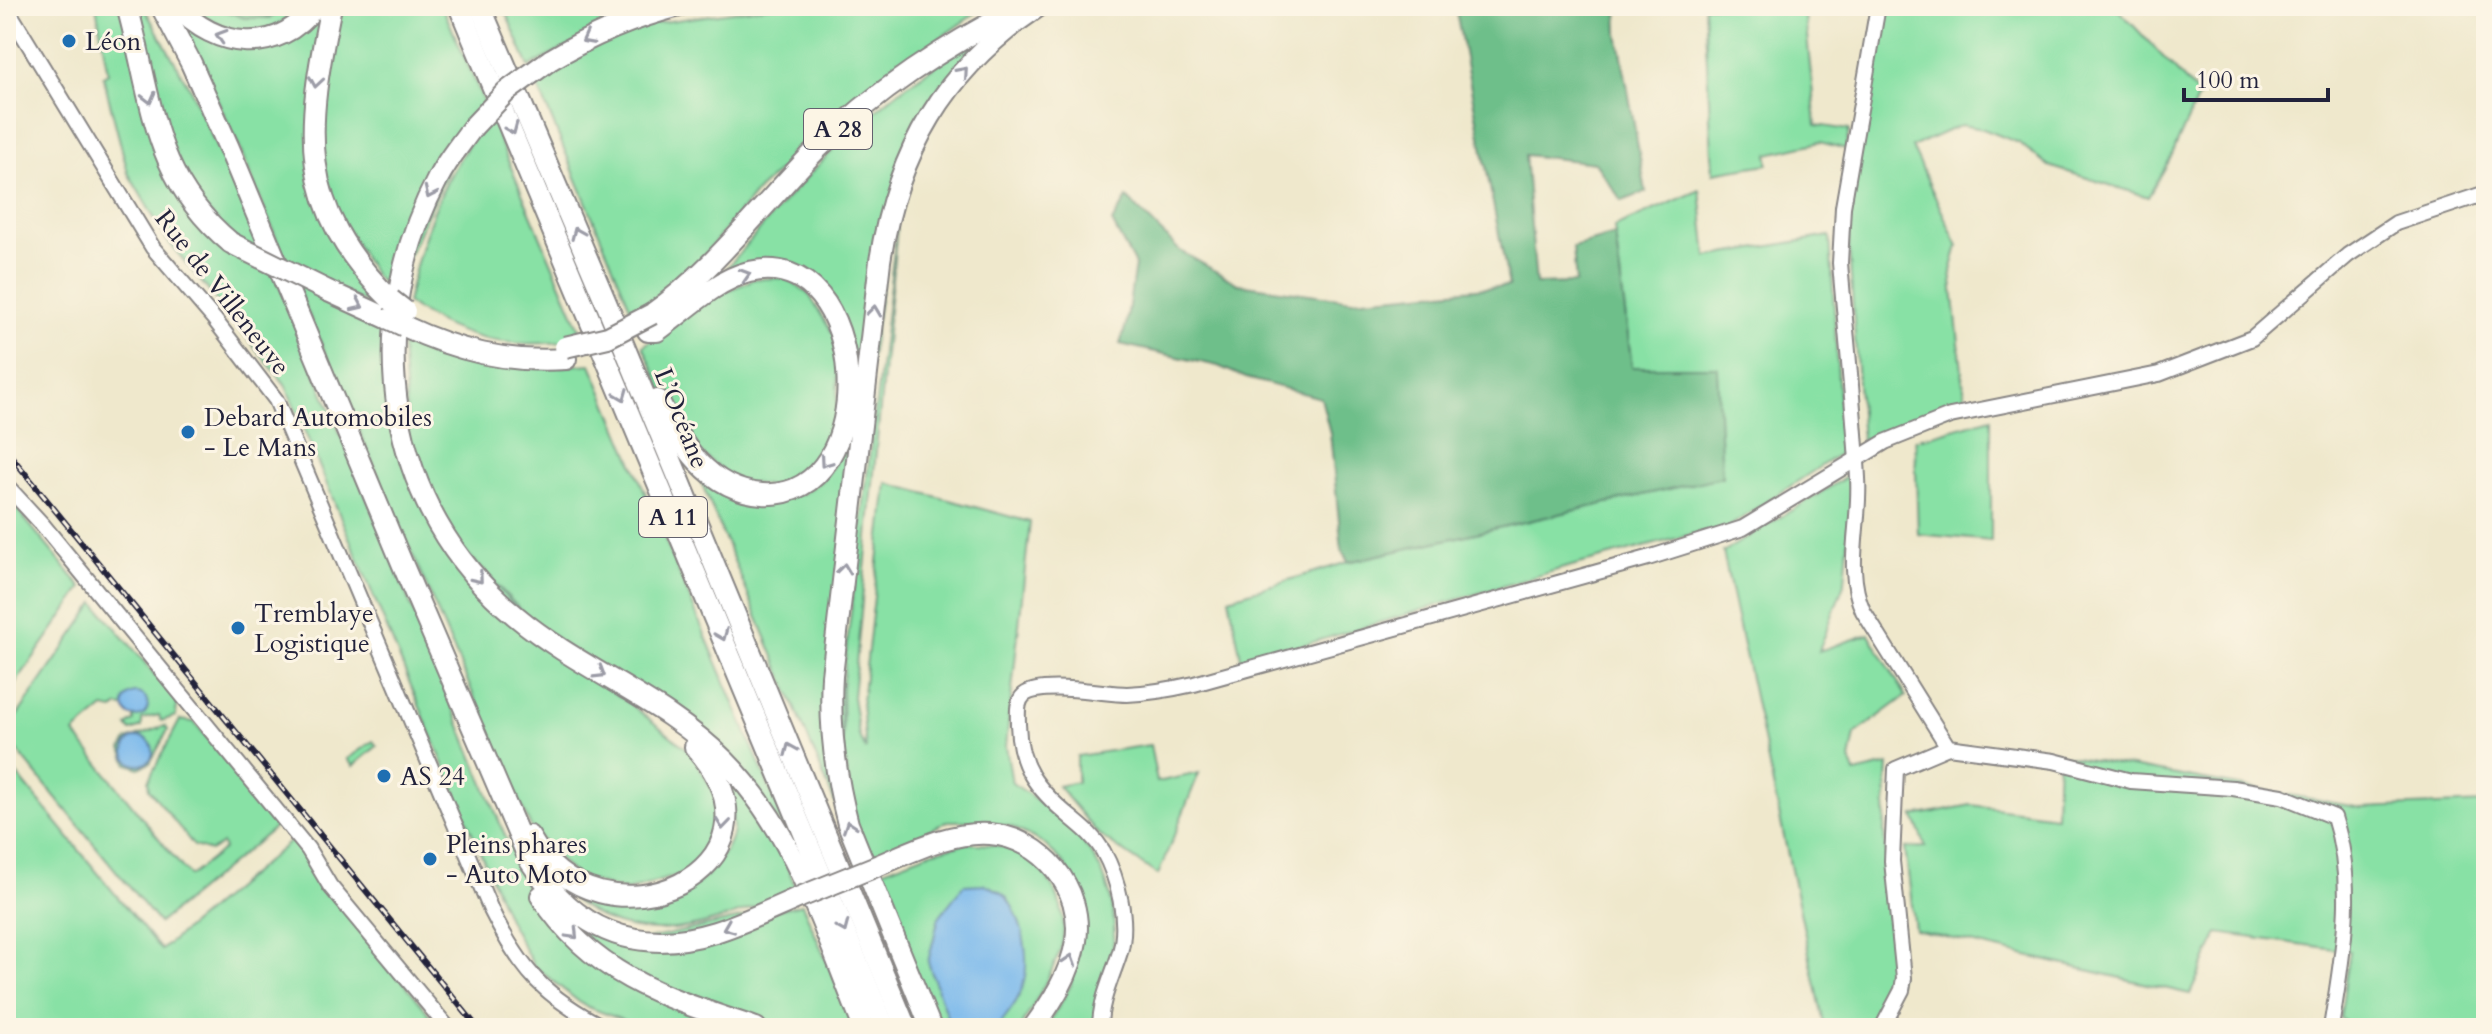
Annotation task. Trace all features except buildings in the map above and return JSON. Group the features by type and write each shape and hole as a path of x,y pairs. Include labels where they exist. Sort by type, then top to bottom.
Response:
{"highway":[{"path":"127,6 166,159 190,202 231,243 328,291 466,340 566,353 608,337 653,325 749,272 765,270 789,274 813,288 835,320 847,365 846,401 840,434 819,471 792,489 768,494 738,489 715,477 693,457 675,431 636,350 607,305"},
{"path":"154,6 229,148"},
{"path":"161,6 191,63 229,148 530,861 561,902 591,924 629,938 677,940 715,932 945,840 990,834 1011,838 1049,860 1062,876 1076,916 1076,940 1064,978 1033,1028"},
{"path":"176,6 203,30 228,40 250,41 268,39 285,32 315,6"},
{"path":"331,6 313,102 312,141 317,181 339,237 397,314"},
{"name":"L’Océane","path":"459,6 885,1028"},
{"name":"L’Océane","path":"480,6 906,1028"},
{"path":"679,6 614,26 550,60 506,92 472,128 439,175 421,214 399,285 393,319 394,383 413,470 439,527 491,594 560,650 639,696 696,736 725,760 754,794 780,833 800,873 864,1028"},
{"name":"A 28","path":"653,325 815,151 878,94 960,39 1023,6"},
{"path":"931,1028 848,824 831,732 834,661 880,261 891,203 910,151 948,89 986,46 1039,6"},
{"path":"456,689 534,846 555,868 581,884 614,895 646,896 670,891 688,882 719,848 724,825 724,801 715,772 692,744 642,704 639,696"},
{"path":"456,689 515,849 547,905 576,938 601,960 639,985 674,1001 756,1028"}],"street":[{"path":"1878,6 1840,235 1858,480 1853,575 1855,592 1863,611 1948,747"},
{"name":"Rue de Villeneuve","path":"6,7 153,248 214,319 276,400 508,945 526,971 547,992 576,1013 605,1028"},
{"path":"1100,1028 1103,999 1121,949 1122,925 1116,881 1092,835 1046,797 1028,773 1019,734 1018,710 1019,701 1025,694 1044,689 1127,694 1194,684 1635,562 1743,528 1885,442 1950,416 2159,374 2252,338 2348,255 2396,223 2486,193"},
{"path":"6,485 42,524 308,849 330,886 448,1028"},
{"path":"1882,1028 1902,990 1904,978 1892,861 1896,769 1948,747 2054,761 2131,781 2233,788 2282,796 2334,817 2343,844 2347,922 2331,1028"}],"green space":[{"path":"96,6 120,6 168,177 274,272 525,884 540,908 572,943 735,1028 643,1028 583,1005 534,966 509,921 285,384 167,240 128,173 103,76 108,73"},
{"path":"138,6 143,6 192,92 265,255 232,237 185,188 150,80"},
{"path":"190,6 215,6 270,18 289,6 303,6 280,23 265,29 242,31 220,26"},
{"path":"215,6 289,6 270,18 244,18"},
{"path":"325,6 310,173 390,314 288,267 239,147 183,24 244,46"},
{"path":"335,6 442,6 486,106 470,122 392,292 375,276 327,196 318,90"},
{"path":"503,6 646,6 529,67"},
{"path":"772,6 986,6 871,86 758,190 696,265 635,319 534,77 552,64 643,25"},
{"path":"1455,6 1617,6 1618,34 1646,192 1622,201 1595,163 1525,155 1536,284 1576,283 1573,247 1615,235 1632,367 1717,367 1722,477 1348,562 1342,550 1330,433 1321,398 1246,378 1218,366 1120,344 1135,265 1112,222 1127,198 1179,250 1238,284 1352,300 1509,286"},
{"path":"1704,6 1804,6 1816,125 1849,130 1846,149 1820,142 1768,154 1768,164 1713,173"},
{"path":"1886,6 2115,6 2199,95 2169,161 2148,197 2049,166 2019,143 1983,129 1961,125 1912,147 1958,246 1951,271 1966,406 1862,443 1848,233 1860,131"},
{"path":"996,26 903,149 838,573 843,822 699,477 719,489 802,494 821,481 832,468 848,430 832,298 808,274 786,263 755,262 721,275 796,189 855,129 905,87"},
{"path":"490,118 584,339 536,344 491,340 449,327 407,303 436,205 460,159"},
{"path":"1700,190 1707,257 1830,236 1842,452 1727,528 1564,568 1242,663 1229,598 1348,562 1722,477 1632,368 1614,227"},
{"path":"897,226 853,697 859,736 866,750 862,702 887,483 1030,522 1006,746 1012,783 1050,810 1082,842 1105,880 1112,902 1114,939 1094,1028 1046,1028 1071,985 1076,885 1063,862 1043,843 1012,827 983,821 948,821 870,860 855,823 843,750 842,687"},
{"path":"784,278 808,293 834,336 838,366 836,424 814,465 793,480 771,486 736,481 699,452 666,398 643,346 716,296 754,279"},
{"path":"294,281 388,326 420,499 556,654 625,700 692,753 718,800 715,836 692,871 627,891 576,877 532,830"},
{"path":"401,332 479,363 540,368 591,364 792,841 741,768 542,633 450,535 409,444"},
{"path":"1991,418 1991,541 1918,534 1915,440"},
{"path":"1848,476 1852,495 1845,581 1819,651 1869,634 1906,696 1855,734 1850,760 1855,773 1888,765 1884,832 1898,978 1874,1028 1825,1028 1723,552"},
{"path":"6,496 82,588 6,697"},
{"path":"95,603 177,701 176,716 161,721 159,715 142,719 142,727 131,731 127,726 134,721 134,717 139,716 135,693 128,696 124,707 118,706 114,710 104,708 74,733 181,866 190,876 224,849 222,844 210,851 194,846 149,789 148,781 180,720 194,722 279,824 159,923 6,737 6,732"},
{"path":"165,726 168,730 150,763 139,768 128,764 122,749 127,740","holes":["134,738 148,740 152,755 133,763 127,758 126,748"]},
{"path":"373,741 377,746 353,766 347,759"},
{"path":"1150,745 1157,782 1199,773 1158,875 1099,835 1058,786 1077,782 1077,756"},
{"path":"2058,754 2362,808 2486,803 2486,1028 2355,1028 2340,1018 2350,951 2218,933 2190,994 1915,930 1905,848 1926,847 1914,816 1971,805 2056,816"},
{"path":"713,758 771,836 797,891 699,925 668,930 638,929 608,920 579,903 550,876 581,897 623,907 659,903 692,888 718,862 732,833 731,814"},
{"path":"6,761 161,950 292,840 440,1028 6,1028"},
{"path":"968,843 1006,847 1035,864 1052,886 1062,911 1063,939 1057,958 1019,1028 997,1028 1019,996 928,962 951,1028 938,1028 873,874 931,852"},
{"path":"802,904 856,1028 782,1028 663,989 608,959 560,910 589,932 623,945"}],"water":[{"path":"136,693 147,700 148,705 141,716 136,717 125,710 124,705 131,694"},
{"path":"139,737 149,741 153,751 149,761 139,765 129,761 125,751 129,741"},
{"path":"985,884 1005,896 1013,908 1025,946 1026,972 1019,996 997,1028 951,1028 928,962 939,917 964,885"}],"railway":[{"path":"6,450 478,1028"}],"place":[{"name":"Léon","path":"69,41"},
{"name":"Debard Automobiles - Le Mans","path":"188,432"},
{"name":"Tremblaye Logistique","path":"238,628"},
{"name":"AS 24","path":"384,776"},
{"name":"Pleins phares - Auto Moto","path":"430,859"}]}
